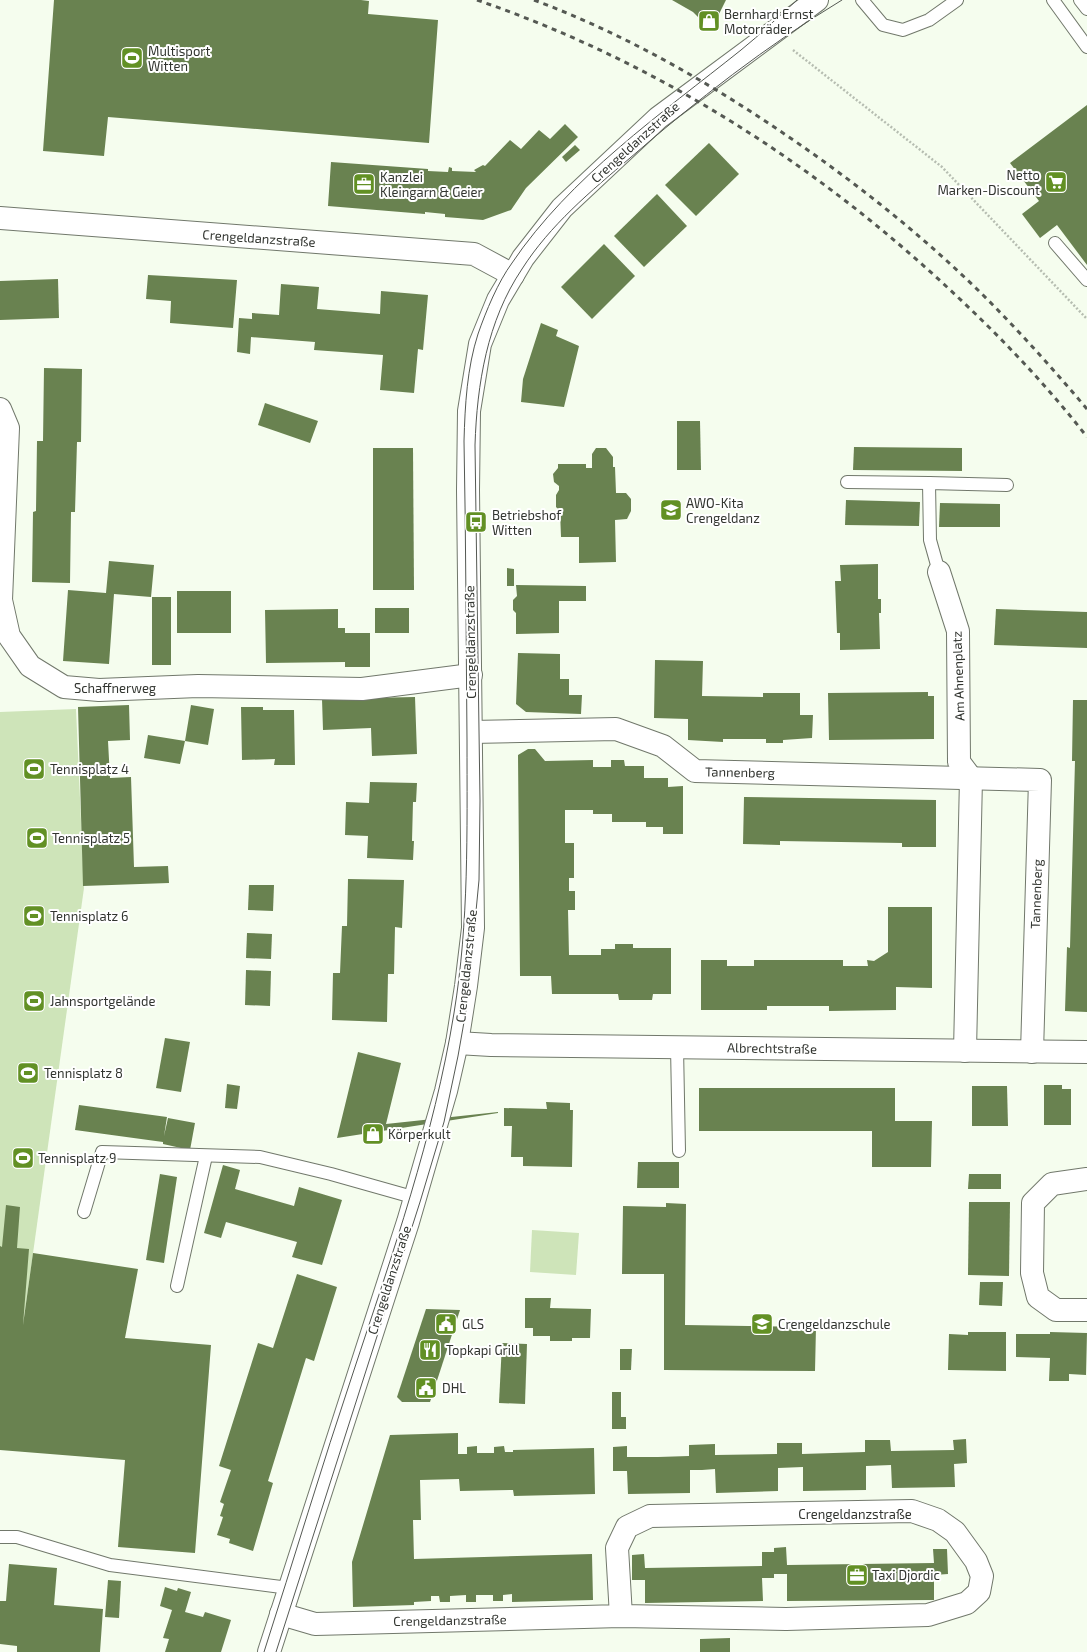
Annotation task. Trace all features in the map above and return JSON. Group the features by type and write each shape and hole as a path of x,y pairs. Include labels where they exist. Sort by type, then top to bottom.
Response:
{"street":[{"name":"Crengeldanzstraße","path":"269,1652 415,1199 446,1091 457,1043 473,928 468,490 469,411 480,344 498,300 523,258 562,208 658,118 817,0"},
{"name":"Crengeldanzstraße","path":"0,218 474,254 513,275"},
{"name":"Schaffnerweg","path":"0,409 8,428 1,600 7,629 9,636 30,666 64,687 99,690 198,686 362,689 471,676"},
{"name":"Am Ahnenplatz","path":"939,572 958,631 959,762 971,778"},
{"name":"Tannenberg","path":"471,732 616,729 662,746 695,771 1040,780 1032,1052"},
{"path":"965,1051 971,778"},
{"name":"Albrechtstraße","path":"457,1043 491,1046 1087,1052"},
{"path":"1087,1179 1052,1184 1032,1204 1032,1273 1038,1297 1056,1310 1087,1310"},
{"name":"Crengeldanzstraße","path":"281,1614 315,1624 620,1616 786,1619 928,1615 967,1603 979,1592 982,1576 976,1561 955,1532 938,1520 912,1511 650,1516 626,1527 617,1548 620,1616"}],"lane":[{"path":"862,0 883,25 904,30 929,20 956,0"},
{"path":"1053,0 1087,47"},
{"path":"1080,0 1087,9"},
{"path":"1055,243 1087,280"},
{"path":"847,482 1007,485"},
{"path":"929,483 930,540 939,572"},
{"path":"677,1047 678,1151"},
{"path":"84,1212 102,1152 260,1157 331,1174 415,1199"},
{"path":"177,1286 206,1156"},
{"path":"0,1537 17,1537 110,1565 290,1588"}],"path":[{"path":"771,33 942,167 1087,319"}],"green space":[{"name":"Jahnsportgelände","path":"76,709 84,888 22,1332 0,1330 0,712"},
{"path":"532,1230 579,1233 576,1275 530,1272"}],"building":[{"path":"54,0 361,0 369,1 368,14 438,20 429,143 108,117 104,156 43,151"},
{"name":"Bernhard Ernst Motorräder","path":"672,0 726,0 711,30 693,12"},
{"name":"Netto Marken-Discount","path":"1087,105 1087,265 1057,225 1040,238 1022,214 1039,201 1010,163"},
{"path":"565,124 578,137 526,188 511,210 483,220 445,217 445,214 425,212 425,214 328,206 331,162 428,169 428,171 448,172 449,167 452,168 452,171 476,172 474,170 483,165 485,166 510,140 521,149 539,130 550,139"},
{"path":"709,143 739,174 696,216 665,185"},
{"path":"575,145 580,150 566,162 562,157"},
{"path":"657,194 687,226 644,267 614,236"},
{"path":"604,244 635,276 592,319 561,287"},
{"path":"148,275 237,280 233,328 170,323 171,301 146,299"},
{"path":"58,279 59,318 0,320 0,281"},
{"path":"281,284 319,287 317,309 380,314 381,291 428,295 423,350 418,349 414,393 380,390 383,355 314,350 315,342 251,337 250,354 237,352 239,318 252,319 252,313 279,315"},
{"path":"541,323 558,330 556,336 579,346 564,407 521,402 523,379"},
{"path":"44,368 82,369 81,442 77,442 75,512 71,512 70,583 32,582 33,512 36,511 37,441 43,441"},
{"path":"265,403 318,421 310,443 258,425"},
{"path":"677,421 700,421 701,470 677,470"},
{"path":"854,447 962,448 962,471 853,470"},
{"path":"373,448 413,448 414,590 373,590"},
{"path":"596,448 606,448 613,457 616,493 626,493 631,499 631,511 627,519 615,520 616,562 579,563 579,537 561,537 560,511 556,507 556,495 559,490 559,486 554,482 553,474 558,468 558,464 586,464 586,468 592,468 592,454"},
{"path":"846,500 920,502 919,526 845,525"},
{"path":"940,503 1000,504 1000,527 939,527"},
{"path":"109,561 154,565 151,597 114,594 109,664 63,661 68,590 106,593"},
{"path":"878,564 878,599 881,599 881,613 879,613 880,649 840,650 840,633 837,633 835,581 841,581 840,565"},
{"path":"507,568 514,569 514,586 507,586"},
{"path":"516,585 586,586 586,601 559,601 559,633 516,634 516,613 513,610 513,600 517,596"},
{"path":"177,591 231,591 231,633 177,633"},
{"path":"152,597 171,597 171,665 152,665"},
{"path":"375,608 409,608 409,633 375,633"},
{"path":"338,609 338,628 345,628 345,633 370,633 370,667 345,667 345,662 266,663 265,610"},
{"path":"996,609 1087,612 1087,648 994,645"},
{"path":"518,653 560,654 560,679 569,679 569,695 582,695 581,714 526,712 516,704"},
{"path":"655,660 703,661 702,696 763,697 763,693 800,693 800,715 813,715 812,738 783,740 783,743 766,743 766,739 723,739 723,742 688,740 688,719 654,718"},
{"path":"928,692 928,696 934,696 934,739 829,740 828,693"},
{"path":"415,697 417,754 372,756 371,728 323,730 322,699"},
{"path":"1073,700 1087,700 1087,1012 1065,1011 1067,947 1070,948 1075,761 1072,761"},
{"path":"129,705 130,740 108,741 110,778 131,777 134,867 168,866 169,883 83,886 78,707"},
{"path":"191,705 214,709 208,745 185,741"},
{"path":"241,707 263,707 263,710 294,710 295,765 274,765 275,759 242,760"},
{"path":"148,735 185,741 180,764 144,758"},
{"path":"528,749 535,749 545,761 593,760 593,767 611,767 611,760 624,760 625,766 644,766 644,778 668,778 668,787 683,786 683,834 663,834 663,827 646,827 646,822 612,822 612,814 593,814 593,810 565,810 565,843 574,843 574,878 569,878 569,891 575,891 575,910 568,910 569,955 601,955 601,949 615,949 615,944 633,944 633,948 671,948 671,994 653,994 652,1000 619,1000 618,994 552,994 551,976 520,976 518,755"},
{"path":"370,782 417,783 416,802 413,802 413,860 367,858 368,836 345,835 346,802 369,803"},
{"path":"744,797 936,800 936,847 902,847 902,843 780,841 780,845 743,844"},
{"path":"348,879 404,880 402,928 395,927 394,974 388,974 387,1022 332,1020 333,973 340,973 342,926 347,926"},
{"path":"249,885 274,885 273,911 248,910"},
{"path":"888,907 932,907 932,988 896,987 896,1010 829,1011 829,1006 767,1006 767,1010 701,1010 701,960 727,960 727,966 754,966 754,960 843,960 843,966 868,966 867,960 874,961 888,952"},
{"path":"247,933 272,934 271,959 246,958"},
{"path":"246,970 271,971 270,1006 245,1005"},
{"path":"165,1038 190,1042 181,1092 156,1088"},
{"path":"358,1052 401,1063 386,1124 498,1113 337,1138"},
{"path":"227,1084 240,1086 237,1109 225,1108"},
{"path":"1044,1085 1062,1085 1062,1089 1071,1089 1071,1125 1044,1125"},
{"path":"972,1086 1007,1086 1008,1126 972,1126"},
{"path":"699,1088 895,1088 895,1121 932,1121 931,1167 872,1167 872,1131 699,1131"},
{"path":"546,1102 570,1103 570,1110 573,1110 572,1167 523,1166 523,1157 511,1157 512,1126 504,1126 504,1108 547,1109"},
{"path":"79,1105 167,1117 164,1136 168,1118 195,1123 190,1150 163,1144 163,1142 75,1130"},
{"path":"638,1162 679,1162 679,1188 637,1188"},
{"path":"223,1165 240,1170 235,1189 294,1206 299,1187 342,1200 322,1265 292,1257 297,1242 226,1222 221,1238 204,1233"},
{"path":"160,1174 177,1177 164,1263 146,1260"},
{"path":"969,1174 1001,1174 1001,1189 968,1189"},
{"path":"969,1202 1010,1202 1009,1276 968,1275"},
{"path":"666,1203 686,1204 685,1325 816,1327 815,1371 664,1370 664,1274 622,1274 623,1206 666,1207"},
{"path":"6,1205 20,1207 17,1248 29,1249 23,1325 33,1253 138,1269 125,1338 211,1345 195,1553 118,1547 125,1460 0,1450 0,1246 2,1247"},
{"path":"297,1274 337,1287 314,1361 306,1358 268,1481 273,1483 253,1551 229,1543 230,1539 217,1535 223,1517 220,1516 224,1504 220,1502 231,1470 219,1466 258,1343 273,1348"},
{"path":"980,1282 1003,1282 1002,1306 979,1305"},
{"path":"525,1298 551,1298 550,1308 591,1309 590,1338 572,1338 572,1341 550,1341 550,1336 533,1336 533,1328 525,1328"},
{"path":"426,1309 460,1310 430,1402 402,1402 397,1397"},
{"path":"968,1332 1006,1332 1006,1371 948,1370 949,1334 968,1335"},
{"path":"1050,1332 1087,1333 1086,1375 1069,1374 1069,1381 1049,1381 1050,1358 1016,1357 1016,1334 1050,1334"},
{"path":"502,1343 527,1344 525,1404 499,1403"},
{"path":"620,1349 632,1349 631,1370 620,1370"},
{"path":"612,1392 621,1392 621,1417 626,1417 626,1429 612,1429"},
{"path":"458,1433 458,1454 467,1454 467,1447 477,1446 477,1453 494,1453 494,1447 504,1446 505,1452 513,1452 513,1450 594,1448 595,1494 514,1496 513,1490 460,1491 459,1479 420,1480 421,1520 413,1520 414,1559 592,1554 593,1600 512,1602 512,1594 503,1595 503,1601 493,1601 493,1595 476,1595 476,1602 466,1602 466,1595 450,1596 450,1602 440,1602 439,1596 431,1596 431,1601 414,1602 414,1605 353,1607 352,1562 390,1435"},
{"path":"966,1439 967,1463 954,1464 955,1487 892,1488 891,1465 866,1466 866,1490 803,1491 803,1467 778,1468 778,1491 716,1493 715,1469 690,1470 690,1493 628,1494 627,1471 613,1471 613,1447 627,1446 627,1457 658,1457 689,1456 689,1445 715,1444 715,1455 777,1454 777,1443 802,1443 802,1454 865,1452 865,1440 890,1440 891,1451 954,1450 953,1440"},
{"path":"786,1547 787,1565 934,1563 933,1549 947,1549 948,1574 934,1575 934,1600 787,1601 787,1574 774,1574 774,1578 762,1578 763,1601 645,1603 645,1580 632,1580 632,1555 644,1554 645,1568 762,1566 762,1552 774,1552 774,1548"},
{"path":"9,1564 57,1568 54,1605 103,1609 100,1652 17,1652 17,1646 0,1644 0,1601 6,1601"},
{"path":"108,1580 121,1581 119,1618 105,1617"},
{"path":"165,1587 177,1591 178,1588 191,1592 185,1612 203,1617 205,1612 231,1620 221,1652 165,1652 169,1639 163,1638 172,1610 160,1606"},
{"path":"730,1638 730,1652 700,1652 700,1639"}],"tram line":[{"path":"264,1652 330,1442 411,1195 424,1150 446,1059 454,1013 459,979 465,911 467,843 464,427 469,373 478,334 493,297 512,263 535,232 561,202 618,148 748,44 797,0"},
{"path":"276,1652 420,1202 444,1122 467,1005 479,880 480,801 475,445 478,399 486,354 492,331 510,289 522,269 545,238 572,209 655,136 733,74 786,36 842,0"}],"railway":[{"path":"477,0 540,24 602,51 662,81 777,151 831,190 884,232 935,276 976,314 1034,374 1087,437"},
{"path":"534,0 599,27 693,76 754,113 836,170 912,230 960,273 1023,337 1087,409"}],"place":[{"name":"Bernhard Ernst Motorräder","path":"709,21"},
{"name":"Multisport Witten","path":"132,58"},
{"name":"Netto Marken-Discount","path":"1056,182"},
{"name":"Kanzlei Kleingarn & Geier","path":"364,184"},
{"name":"AWO-Kita Crengeldanz","path":"671,510"},
{"name":"Betriebshof Witten","path":"476,522"},
{"name":"Tennisplatz 4","path":"34,769"},
{"name":"Tennisplatz 5","path":"37,838"},
{"name":"Tennisplatz 6","path":"34,916"},
{"name":"Jahnsportgelände","path":"34,1001"},
{"name":"Tennisplatz 8","path":"28,1073"},
{"name":"Körperkult","path":"373,1134"},
{"name":"Tennisplatz 9","path":"23,1158"},
{"name":"GLS","path":"446,1324"},
{"name":"Crengeldanzschule","path":"762,1324"},
{"name":"Topkapi Grill","path":"430,1350"},
{"name":"DHL","path":"426,1388"},
{"name":"Taxi Djordic","path":"857,1575"}]}
